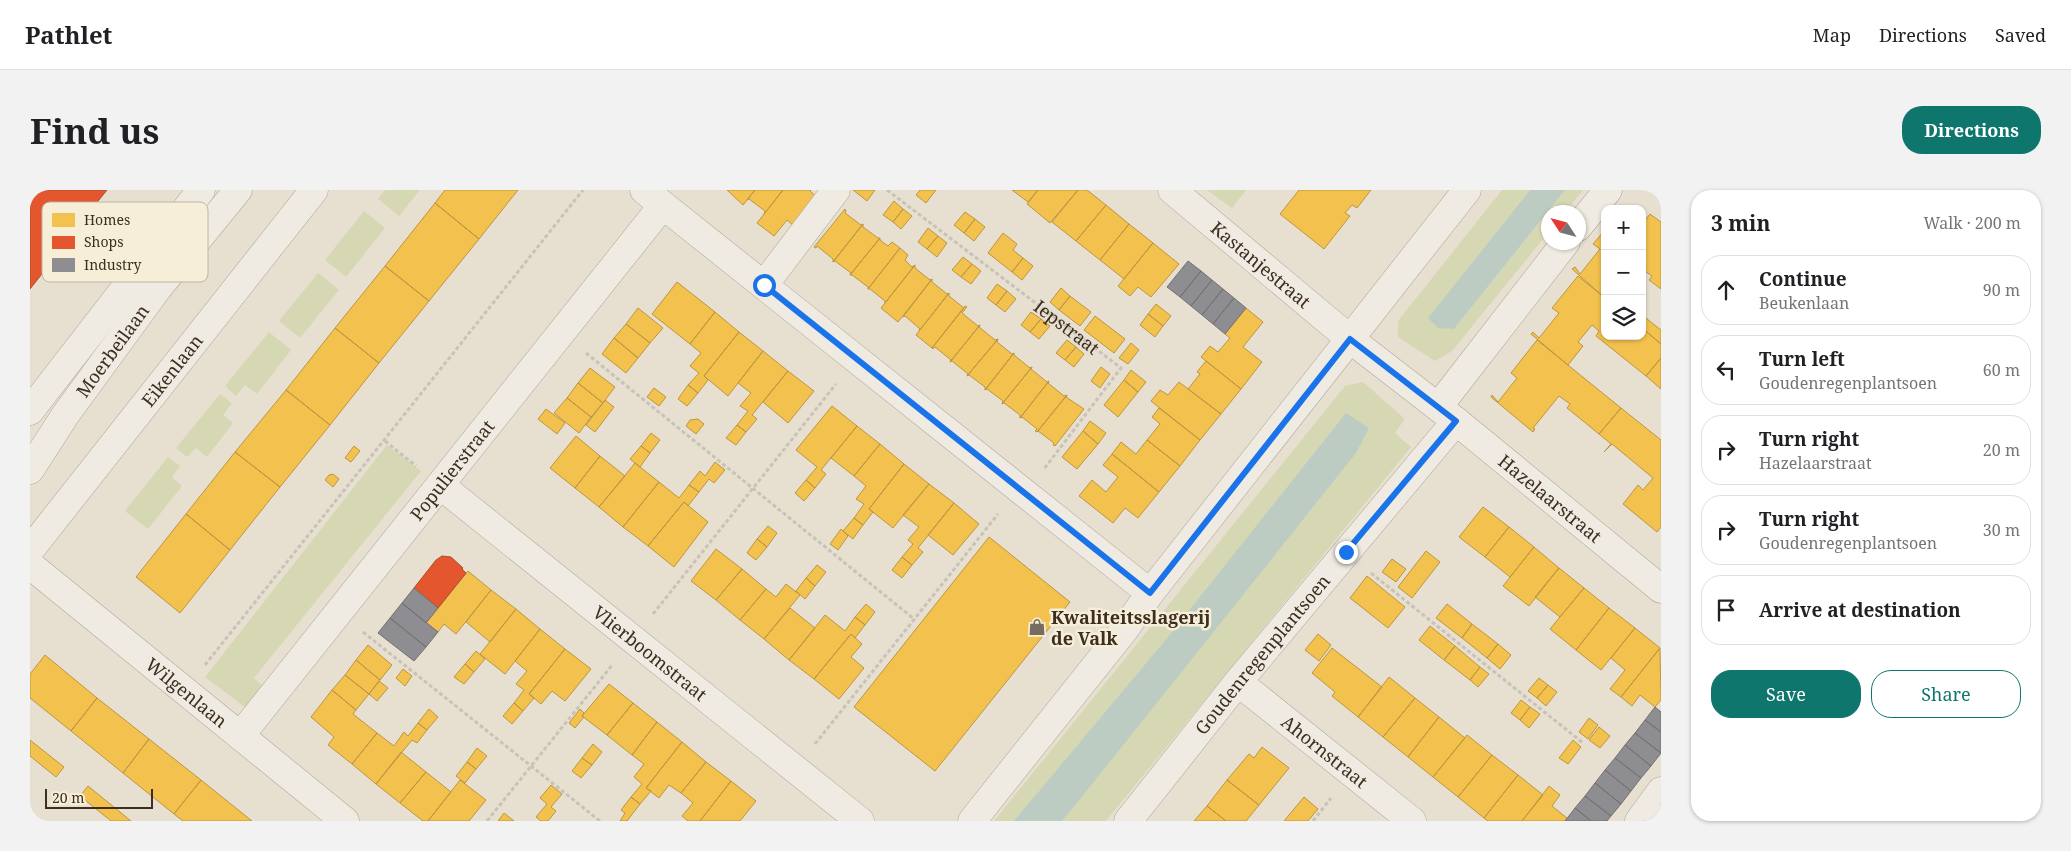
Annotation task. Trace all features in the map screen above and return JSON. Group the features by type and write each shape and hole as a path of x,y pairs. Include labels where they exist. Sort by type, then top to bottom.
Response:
{"street":[{"name":"Moerbeilaan","path":"192,202 201,190"},
{"name":"Moerbeilaan","path":"208,227 238,190"},
{"name":"Eikenlaan","path":"30,550 314,190"},
{"path":"764,285 836,190"},
{"name":"Kastanjestraat","path":"1172,190 1350,339"},
{"path":"972,821 1467,190"},
{"path":"1586,217 1608,190"},
{"path":"653,197 1150,593"},
{"name":"Populierstraat","path":"240,736 561,333 653,197"},
{"path":"1447,414 1560,250"},
{"name":"Moerbeilaan","path":"30,411 130,282"},
{"name":"Moerbeilaan","path":"30,470 66,414 163,282"},
{"name":"Hazelaarstraat","path":"1350,339 1447,414 1661,589"},
{"name":"Goudenregenplantsoen","path":"1128,821 1238,682 1346,552 1447,414"},
{"name":"Vlierboomstraat","path":"440,485 860,821"},
{"name":"Wilgenlaan","path":"30,565 240,736 331,817"},
{"name":"Ahornstraat","path":"1238,682 1412,821"},
{"path":"1638,821 1661,791"}],"path":[{"path":"185,691 582,190"},
{"name":"Iepstraat","path":"887,190 1121,368 1022,490"},
{"path":"561,333 914,620"},
{"path":"487,821 856,359"},
{"path":"795,769 914,620 1022,490"},
{"path":"1346,552 1583,743"},
{"path":"338,613 532,765 600,821"}],"green space":[{"path":"385,190 420,190 399,216 378,199"},
{"path":"1207,190 1246,190 1232,208"},
{"path":"1502,190 1530,190 1428,318 1454,329 1541,220 1541,242 1452,351 1435,361 1398,337 1398,321"},
{"path":"1565,190 1583,190 1571,205 1553,205"},
{"path":"364,211 385,228 346,277 325,260"},
{"path":"318,273 339,290 300,338 279,321"},
{"path":"269,332 291,350 257,394 245,385 236,396 225,386"},
{"path":"1363,382 1405,419 1395,433 1411,447 1106,821 1062,821 1077,803 1172,632 1014,821 994,821 1345,386"},
{"path":"220,394 232,403 223,415 233,423 207,457 196,448 187,457 176,448"},
{"path":"387,445 421,471 254,678 264,687 246,708 205,677"},
{"path":"168,457 180,466 172,477 182,486 148,529 125,511"}],"shaded area":[{"path":"1530,190 1565,190 1553,205 1541,205 1541,220 1454,329 1438,328 1428,318"},
{"path":"1346,413 1369,428 1356,453 1077,803 1062,821 1014,821 1172,632"}],"building: Homes":[{"path":"445,190 518,190 479,239 435,203"},
{"path":"727,190 755,190 743,205"},
{"path":"755,190 783,190 764,214 765,211 749,199 747,200"},
{"path":"783,190 811,190 817,197 794,226 787,220 774,236 757,223"},
{"path":"853,190 875,190 867,201"},
{"path":"920,190 936,190 926,203 916,195"},
{"path":"1012,190 1038,190 1028,202"},
{"path":"1038,190 1078,190 1050,223 1027,204"},
{"path":"1078,190 1087,190 1106,205 1076,241 1052,222"},
{"path":"1299,190 1371,190 1357,208 1352,205 1345,213 1350,216 1324,249 1280,214"},
{"path":"894,201 903,209 893,222 883,215"},
{"path":"435,203 479,239 429,301 385,266"},
{"path":"1106,205 1129,224 1100,260 1076,241"},
{"path":"845,209 845,213 861,225 863,224 833,262 833,259 817,246 816,248 814,247"},
{"path":"903,209 912,216 901,229 893,222"},
{"path":"965,212 975,219 964,233 954,225"},
{"path":"1650,214 1661,222 1661,289 1649,280 1652,276 1646,272 1646,219"},
{"path":"975,219 985,227 974,241 964,233"},
{"path":"863,224 863,227 880,238 850,275 851,273 835,261 833,262"},
{"path":"1129,224 1153,243 1124,279 1100,260"},
{"path":"928,228 938,236 927,249 918,242"},
{"path":"1003,233 1017,244 1013,250 1023,258 1012,272 988,253"},
{"path":"1601,235 1601,294 1572,269 1575,267 1580,274 1600,249 1593,244"},
{"path":"938,236 947,243 937,257 927,249"},
{"path":"880,238 888,246 892,242 900,248 868,289 868,287 850,275"},
{"path":"1153,243 1179,264 1151,297 1138,287 1130,296 1118,286"},
{"path":"900,248 908,255 905,260 912,267 915,265 885,303 885,301 868,289"},
{"path":"963,257 972,264 961,277 952,270"},
{"path":"1023,258 1033,266 1022,280 1012,272"},
{"path":"972,264 981,271 971,284 961,277"},
{"path":"915,265 915,268 930,280 932,279 898,322 881,308"},
{"path":"385,266 429,301 379,363 335,328"},
{"path":"1578,276 1601,295 1601,340 1596,336 1599,331 1592,325 1578,342 1583,346 1568,365 1531,334 1533,332 1539,338 1559,313 1552,308"},
{"path":"932,279 932,282 947,294 949,293 919,331 920,329 905,316 903,317"},
{"path":"677,282 715,312 690,344 652,314"},
{"path":"997,284 1007,291 996,305 987,298"},
{"path":"1061,288 1070,296 1059,310 1050,302"},
{"path":"1007,291 1016,299 1005,312 996,305"},
{"path":"949,293 949,296 964,308 932,348 916,335"},
{"path":"1070,296 1091,312 1080,326 1059,310"},
{"path":"1156,304 1171,316 1163,326 1148,314"},
{"path":"965,306 967,307 962,313 978,326 980,325 950,362 951,360 935,347 932,348"},
{"path":"638,308 663,328 650,343 626,324"},
{"path":"1246,308 1263,322 1243,347 1262,362 1241,389 1201,357 1210,346 1218,352 1230,338 1225,334"},
{"path":"715,312 739,332 704,376 708,380 698,393 688,385 699,373 690,366 701,353 690,344"},
{"path":"1031,312 1041,319 1030,332 1021,325"},
{"path":"1148,314 1163,326 1155,337 1140,325"},
{"path":"1095,316 1125,339 1114,353 1084,330"},
{"path":"1646,318 1661,330 1661,344 1646,331"},
{"path":"1041,319 1050,326 1039,339 1030,332"},
{"path":"626,324 650,343 638,358 614,338"},
{"path":"980,325 979,327 995,340 998,339 967,376 968,374 952,361 950,362"},
{"path":"335,328 379,363 330,425 286,390"},
{"path":"1646,331 1661,344 1661,358 1646,376 1601,340 1646,340"},
{"path":"739,332 763,351 728,396 704,376"},
{"path":"614,338 638,358 626,373 602,354"},
{"path":"998,339 997,342 1012,354 1014,353 985,390 985,387 969,375 967,376"},
{"path":"1067,340 1076,347 1065,360 1056,353"},
{"path":"1537,340 1621,408 1599,434 1567,408 1570,404 1559,396 1533,428 1535,429 1533,432 1491,397 1492,395 1498,402 1517,378 1511,373"},
{"path":"1131,343 1139,350 1128,364 1119,358"},
{"path":"1076,347 1084,354 1074,367 1065,360"},
{"path":"763,351 788,371 752,415 757,419 746,432 737,425 748,411 740,406 751,393 738,383"},
{"path":"1014,353 1030,368 1032,367 1002,404 1003,401 987,389 985,390"},
{"path":"1661,358 1661,389 1646,376"},
{"path":"1206,361 1241,389 1221,414 1188,389 1200,374 1197,372"},
{"path":"1032,367 1031,369 1047,382 1049,381 1020,418 1020,415 1004,403 1002,404"},
{"path":"1101,367 1110,374 1100,388 1091,381"},
{"path":"590,368 615,387 603,403 578,383"},
{"path":"1131,370 1146,382 1138,392 1124,380"},
{"path":"788,371 814,391 788,423 763,402"},
{"path":"1124,380 1138,392 1118,417 1104,405"},
{"path":"1049,381 1048,383 1064,396 1067,395 1037,432 1035,431 1037,429 1022,417 1020,418"},
{"path":"1179,382 1221,414 1200,440 1151,401 1160,390 1168,395"},
{"path":"578,383 603,403 591,417 567,398"},
{"path":"688,385 698,393 687,406 678,399"},
{"path":"654,388 666,397 659,406 647,397"},
{"path":"286,390 330,425 280,487 235,452"},
{"path":"1067,395 1066,397 1084,409 1055,446 1053,445 1054,443 1037,432"},
{"path":"567,398 591,417 579,433 554,413"},
{"path":"605,400 614,407 595,432 586,425"},
{"path":"832,406 857,426 821,470 826,474 815,488 806,480 817,467 796,450"},
{"path":"1159,408 1200,440 1180,466 1147,440 1160,424 1152,417"},
{"path":"1621,408 1661,440 1661,527 1657,532 1623,504 1638,485 1643,490 1653,478 1612,444 1604,452 1611,444 1599,434"},
{"path":"546,409 565,423 557,434 538,419"},
{"path":"698,419 704,424 696,434 686,426 690,420"},
{"path":"1090,421 1106,433 1098,444 1083,431"},
{"path":"737,425 746,432 736,445 726,438"},
{"path":"857,426 880,444 854,476 831,458"},
{"path":"1083,431 1098,444 1077,469 1062,457"},
{"path":"651,433 660,440 650,453 641,446"},
{"path":"576,436 600,456 575,488 550,468"},
{"path":"1147,440 1180,466 1159,492 1112,454 1121,442 1136,454"},
{"path":"880,444 904,464 869,509 873,512 863,525 854,518 864,504 856,499 866,486 854,476"},
{"path":"354,446 360,451 351,462 345,458"},
{"path":"641,446 650,453 640,467 630,459"},
{"path":"235,452 280,487 230,550 186,514"},
{"path":"1112,454 1159,492 1138,518 1125,508 1113,523 1079,496 1092,480 1106,492 1118,477 1103,465"},
{"path":"600,456 625,476 599,507 575,488"},
{"path":"715,462 725,470 714,483 709,479 699,492 689,485 700,471 705,476"},
{"path":"635,463 659,482 623,527 599,507"},
{"path":"904,464 929,484 893,528 869,509"},
{"path":"333,474 339,479 333,487 325,480 329,475"},
{"path":"806,480 815,488 804,501 795,493"},
{"path":"659,482 679,498 689,485 699,492 688,506 684,502 648,546 623,527"},
{"path":"929,484 954,503 918,548 923,552 912,565 902,557 913,544 908,540 919,527 903,515"},
{"path":"684,502 708,522 674,567 648,546"},
{"path":"954,503 979,524 953,555 928,535"},
{"path":"1483,507 1509,527 1485,557 1459,537"},
{"path":"186,514 230,550 180,613 136,577"},
{"path":"854,518 863,525 853,539 843,531"},
{"path":"768,526 777,533 767,547 757,539"},
{"path":"1509,527 1534,547 1510,577 1485,557"},
{"path":"841,529 848,536 838,550 830,544"},
{"path":"989,537 1070,602 935,771 854,707"},
{"path":"757,539 767,547 756,560 747,553"},
{"path":"1534,547 1559,568 1529,606 1503,586"},
{"path":"716,549 742,569 716,600 691,581"},
{"path":"1426,551 1440,562 1412,598 1398,587"},
{"path":"902,557 912,565 902,578 892,570"},
{"path":"1392,559 1406,569 1396,582 1382,572"},
{"path":"817,565 826,572 815,586 806,578"},
{"path":"1559,568 1584,588 1560,617 1535,597"},
{"path":"742,569 766,589 740,620 716,600"},
{"path":"468,571 491,590 456,634 444,624 438,632 426,623"},
{"path":"1367,576 1405,607 1388,628 1350,598"},
{"path":"806,578 815,586 805,599 796,591"},
{"path":"786,584 800,595 764,639 740,620 766,589 776,597"},
{"path":"1584,588 1609,608 1576,650 1550,629"},
{"path":"491,590 516,609 490,642 466,622"},
{"path":"866,604 875,612 865,625 855,617"},
{"path":"1447,604 1472,624 1462,638 1436,618"},
{"path":"790,608 815,628 789,660 764,639"},
{"path":"1609,608 1635,628 1601,670 1576,650"},
{"path":"516,609 540,629 505,674 480,654"},
{"path":"825,615 845,631 855,617 865,625 855,638 851,634 814,679 789,660"},
{"path":"1472,624 1498,644 1487,658 1462,638"},
{"path":"1430,626 1455,646 1444,660 1419,640"},
{"path":"1635,628 1660,648 1621,697 1610,689 1625,670 1611,658"},
{"path":"540,629 565,649 529,694 534,698 523,711 514,703 524,690 516,684 527,671 515,661"},
{"path":"851,634 862,644 851,657 864,668 839,699 814,679"},
{"path":"1318,634 1331,645 1319,661 1305,650"},
{"path":"1498,644 1511,655 1500,669 1487,658"},
{"path":"368,645 392,665 380,680 356,660"},
{"path":"1455,646 1480,667 1470,680 1444,660"},
{"path":"1332,648 1382,687 1358,717 1332,696 1335,692 1312,673"},
{"path":"1660,648 1661,700 1655,707 1640,695 1632,706 1621,697"},
{"path":"565,649 591,669 565,701 552,691 541,704 529,694"},
{"path":"476,651 485,659 474,672 465,664"},
{"path":"45,655 97,698 71,731 30,698 30,674"},
{"path":"356,660 380,680 369,694 345,675"},
{"path":"465,664 474,672 464,684 454,677"},
{"path":"1480,667 1489,674 1478,687 1470,680"},
{"path":"403,669 412,676 405,686 396,678"},
{"path":"345,675 369,694 356,710 332,690"},
{"path":"1389,677 1415,698 1383,737 1358,717"},
{"path":"1539,678 1548,685 1537,698 1528,691"},
{"path":"379,681 388,688 377,701 369,694"},
{"path":"609,684 633,703 607,735 582,716"},
{"path":"1548,685 1557,692 1546,706 1537,698"},
{"path":"332,690 356,710 353,714 377,733 352,764 328,745 334,737 311,717"},
{"path":"97,698 149,739 123,773 71,731"},
{"path":"1415,698 1439,717 1408,757 1383,737"},
{"path":"1521,700 1530,707 1520,720 1511,713"},
{"path":"514,703 523,711 512,724 503,716"},
{"path":"633,703 657,722 632,755 607,735"},
{"path":"1530,707 1540,714 1529,728 1520,720"},
{"path":"429,709 438,717 427,730 418,723"},
{"path":"580,709 584,713 582,716 584,717 575,728 569,723"},
{"path":"1439,717 1465,738 1433,777 1408,757"},
{"path":"1589,718 1598,725 1588,739 1579,732"},
{"path":"657,722 682,742 646,788 651,791 640,804 631,797 642,784 634,777 644,764 632,755"},
{"path":"418,723 427,730 417,743 412,740 376,784 352,764 377,733 394,746 404,732 408,736"},
{"path":"1599,727 1610,736 1600,748 1589,740"},
{"path":"1467,735 1492,755 1458,797 1433,777"},
{"path":"149,739 201,780 174,814 123,773"},
{"path":"30,740 64,767 56,777 30,756"},
{"path":"1573,740 1581,747 1568,764 1559,758"},
{"path":"682,742 706,762 681,793 669,785 659,798 646,788"},
{"path":"593,744 602,752 592,765 582,758"},
{"path":"1262,747 1289,768 1259,805 1227,780 1249,754 1254,758"},
{"path":"477,748 487,756 476,769 467,762"},
{"path":"401,752 426,772 400,803 376,784"},
{"path":"1492,755 1518,775 1484,818 1458,797"},
{"path":"582,758 592,765 581,778 572,771"},
{"path":"467,762 476,769 465,783 456,776"},
{"path":"706,762 731,781 700,821 688,821 682,816 693,803 681,793"},
{"path":"426,772 451,792 428,821 423,821 400,803"},
{"path":"1518,775 1543,795 1522,821 1488,821 1484,818"},
{"path":"201,780 252,821 183,821 174,814"},
{"path":"460,780 486,800 469,821 428,821"},
{"path":"1227,780 1259,805 1246,821 1226,821 1207,806"},
{"path":"731,781 756,801 740,821 700,821"},
{"path":"551,785 562,794 551,807 556,811 548,821 541,821 536,817 547,804 540,798"},
{"path":"88,786 131,821 111,821 80,796"},
{"path":"1549,786 1560,795 1552,806 1567,818 1565,821 1522,821"},
{"path":"631,797 640,804 627,821 620,821 625,813 621,810"},
{"path":"1304,797 1318,809 1308,821 1284,821"},
{"path":"1207,806 1226,821 1194,821"},
{"path":"504,813 514,821 498,821"}],"building: Shops":[{"path":"30,190 107,190 97,202 42,202 42,274 30,289"},
{"path":"442,556 451,557 466,573 438,608 414,588 436,560"}],"building: Industry":[{"path":"1188,261 1201,271 1180,297 1167,287"},
{"path":"1201,271 1212,280 1191,306 1180,297"},
{"path":"1212,280 1223,289 1202,315 1191,306"},
{"path":"1223,289 1234,298 1213,324 1202,315"},
{"path":"1234,298 1246,308 1225,334 1213,324"},
{"path":"414,588 438,608 426,623 402,603"},
{"path":"402,603 438,632 426,647 390,618"},
{"path":"390,618 426,647 414,661 378,633"},
{"path":"1655,707 1661,712 1661,732 1645,720"},
{"path":"1645,720 1661,732 1661,753 1635,733"},
{"path":"1635,733 1661,753 1651,766 1625,745"},
{"path":"1625,745 1651,766 1641,778 1615,758"},
{"path":"1615,758 1641,778 1631,791 1605,770"},
{"path":"1605,770 1631,791 1621,804 1595,783"},
{"path":"1595,783 1621,804 1611,816 1585,796"},
{"path":"1585,796 1611,816 1607,821 1591,821 1575,808"},
{"path":"1575,808 1591,821 1565,821"}],"place":[{"name":"Kwaliteitsslagerij de Valk","path":"1037,627"}],"route":[{"path":"764,285 1150,593 1350,339 1456,421 1346,552"}]}
